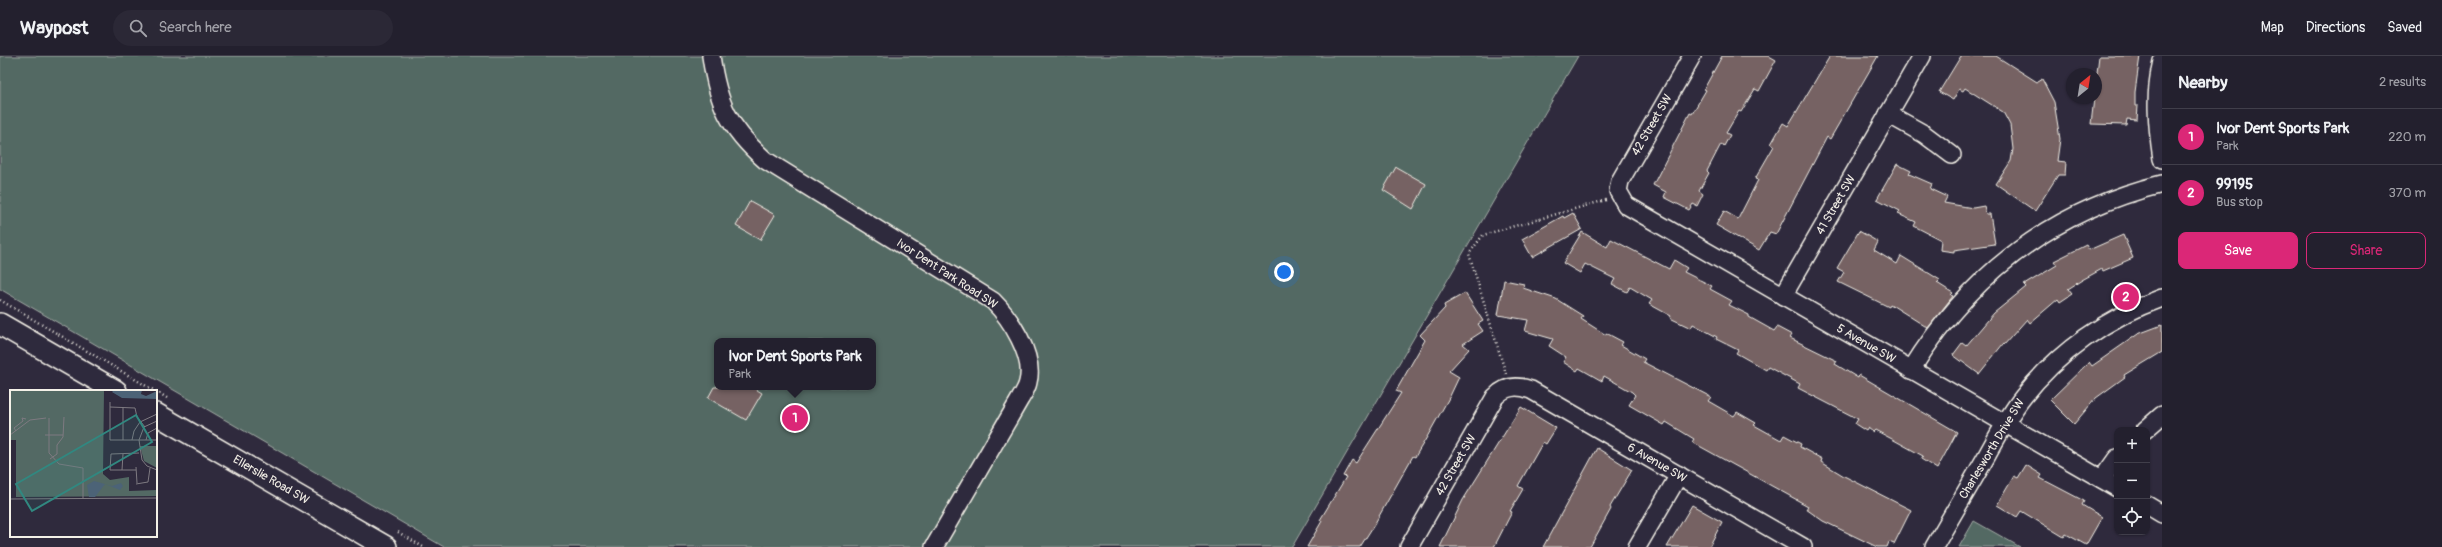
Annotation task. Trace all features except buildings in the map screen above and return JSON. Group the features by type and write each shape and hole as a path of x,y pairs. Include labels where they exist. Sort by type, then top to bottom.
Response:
{"main road":[{"path":"0,324 114,390"},
{"name":"Ellerslie Road SW","path":"157,415 386,547"}],"street":[{"name":"Ivor Dent Park Road SW","path":"711,56 716,89 724,109 735,128 753,149 765,160 993,301 1007,315 1016,330 1026,355 1029,381 934,547"},
{"name":"42 Street SW","path":"1620,196 1618,186 1620,181 1692,56"},
{"name":"41 Street SW","path":"1783,296 1922,56"},
{"path":"2162,65 2157,111 2162,159"},
{"path":"1888,114 1924,134 1952,155"},
{"path":"1911,370 1940,326 1970,291 2009,256 2048,229 2086,209 2162,184"},
{"name":"5 Avenue SW","path":"1620,196 1631,209 2114,486"},
{"name":"Charlesworth Drive SW","path":"1934,547 2005,424 2038,379 2072,347 2115,320 2162,298"},
{"name":"6 Avenue SW","path":"1509,388 1517,386 1531,390 1803,547"},
{"name":"42 Street SW","path":"1408,547 1495,397 1509,388"},
{"path":"2148,427 2162,415"},
{"path":"2102,479 2114,462"},
{"path":"1637,547 1679,476"},
{"path":"2150,507 2162,514"}],"path":[{"path":"1509,388 1469,254 1483,235 1620,196"},
{"path":"0,300 153,390"}],"green space":[{"path":"0,56 1578,56 1292,547 444,547 0,289"},
{"path":"1974,521 2020,547 1959,547"}],"place":[{"name":"99195","path":"2126,297"},
{"name":"Ivor Dent Sports Park","path":"795,418"}]}
